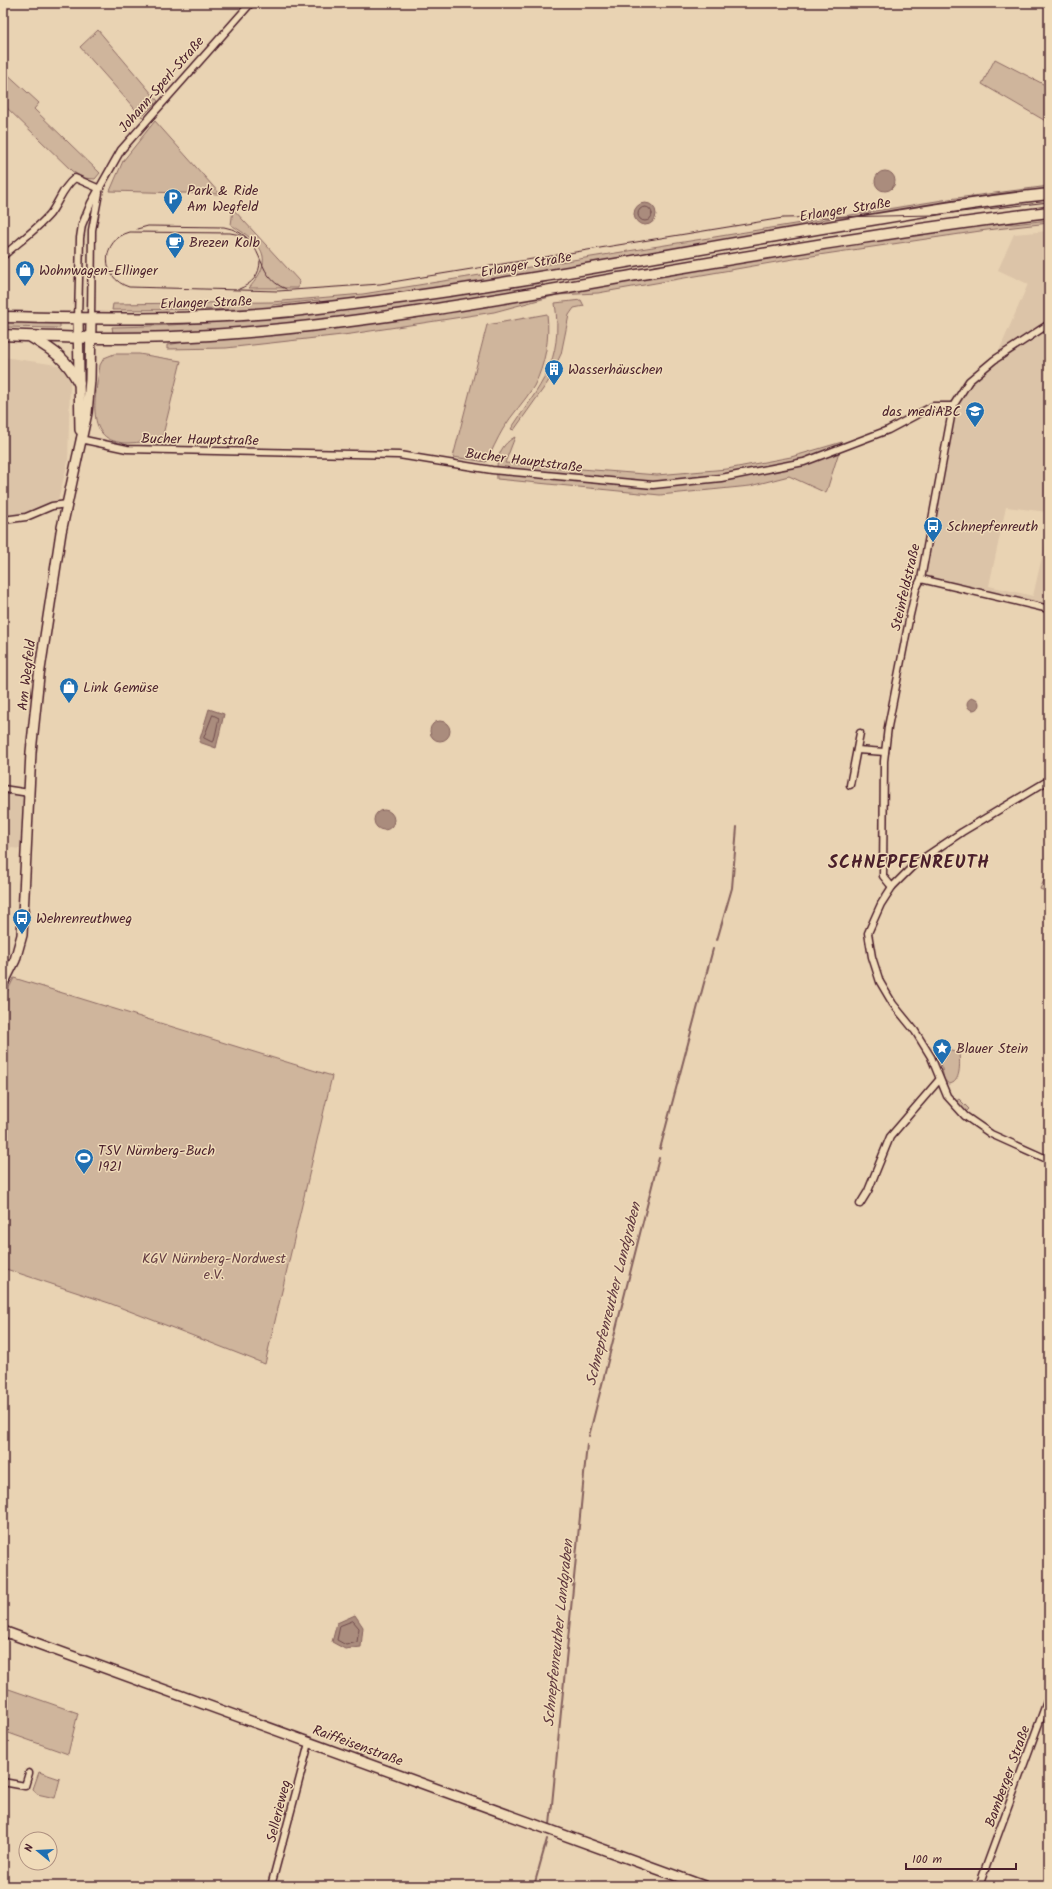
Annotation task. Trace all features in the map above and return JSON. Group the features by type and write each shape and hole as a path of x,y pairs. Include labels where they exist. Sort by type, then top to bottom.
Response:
{"main road":[{"name":"Erlanger Straße","path":"3,316 91,319 263,314 309,310 428,294 895,215 986,201 1049,194"},
{"path":"3,335 91,338 210,335 373,318 486,302 766,253 912,230 1049,212"},
{"path":"29,336 65,360 78,383"}],"street":[{"name":"Johann-Sperl-Straße","path":"78,318 80,238 86,214 121,150 251,3"},
{"path":"3,256 37,228 51,212 69,183 75,178 100,190"},
{"name":"Johann-Sperl-Straße","path":"91,338 92,230 100,190"},
{"name":"Am Wegfeld","path":"78,318 80,439"},
{"name":"Steinfeldstraße","path":"892,887 883,876 885,752 893,695 916,589 921,578 954,406 967,384 994,360 1049,324"},
{"name":"Am Wegfeld","path":"3,984 6,971 18,950 23,924 32,740 39,671 67,504 80,439 87,413 91,338"},
{"name":"Bucher Hauptstraße","path":"80,439 127,449 399,455 492,470 653,485 721,478 804,462 888,430 933,406 954,406"},
{"path":"3,520 26,517 52,506 67,504"},
{"path":"921,578 1049,609"},
{"path":"850,785 860,734"},
{"path":"857,750 885,752"},
{"path":"1049,780 916,863 892,887 881,904 868,933 872,957 880,982 893,1004 915,1031 931,1057 939,1080 947,1096 965,1116 991,1134 1049,1160"},
{"path":"3,789 29,793"},
{"path":"860,1204 868,1191 890,1137 939,1080"},
{"name":"Raiffeisenstraße","path":"3,1631 704,1886"},
{"name":"Bamberger Straße","path":"979,1886 1049,1696"},
{"name":"Sellerieweg","path":"271,1886 309,1743"},
{"path":"3,1782 26,1786 29,1773"}],"shaded area":[{"path":"1049,231 1049,518 1047,512 1006,507 989,586 1033,596 1049,526 1049,609 996,598 925,575 957,403 967,384 996,358 1028,284 998,270 1014,234"},
{"path":"3,357 57,365 65,371 70,382 68,462 57,504 26,517 3,520"},
{"path":"3,792 26,797 21,849 3,847"}],"green space":[{"path":"98,30 158,101 142,117 80,47"},
{"path":"995,59 1049,87 1049,123 982,84"},
{"path":"3,70 39,103 34,109 100,173 95,179 83,178 72,171 3,104"},
{"path":"155,121 220,194 110,191 123,161"},
{"path":"1049,186 1049,192 948,204 699,244 457,286 322,304 319,300 272,305 269,309 112,310 113,304 272,302 363,294 949,199"},
{"path":"233,209 299,281 298,288 249,288 262,267 263,259 257,244 231,225"},
{"path":"1049,220 1049,223 987,230 805,257 598,293 557,295 494,312 351,334 226,348 167,349 167,345 190,341 701,268 890,238 1001,223 1014,224"},
{"path":"542,280 543,288 325,321 264,327 173,332 113,333 112,327 220,322 274,317"},
{"path":"581,300 584,306 574,308 569,315 561,354 548,382 514,430 511,429 540,385 553,357 557,324 555,303"},
{"path":"547,314 548,332 546,351 538,378 530,392 503,429 486,462 453,457 487,325"},
{"path":"3,321 60,323 60,328 3,327"},
{"path":"114,354 139,354 181,361 162,439 132,443 113,441 104,435 98,426 95,415 95,402 100,365 104,358"},
{"path":"515,437 505,463 657,475 727,469 791,457 842,442 826,493 789,476 750,486 660,495 497,479 499,455 505,445"},
{"path":"1049,869 1049,893 1040,889"},
{"name":"KGV Nürnberg-Nordwest e.V.","path":"14,978 332,1076 265,1364 109,1303 3,1268 3,1000"},
{"path":"939,1046 959,1054 959,1072 953,1083 949,1084 944,1080 942,1069 934,1050"},
{"path":"959,1099 969,1109 966,1112 955,1102"},
{"path":"3,1687 78,1713 68,1754 3,1731"},
{"path":"39,1772 60,1779 55,1798 37,1794 33,1789"}],"water":[{"path":"881,171 889,171 895,177 895,185 889,191 881,191 875,185 875,177"},
{"path":"645,203 653,206 656,214 653,222 645,225 637,222 634,214 637,206"},
{"path":"973,698 977,700 979,704 977,708 973,710 969,708 967,704 969,700"},
{"path":"209,709 224,714 216,748 199,742"},
{"path":"436,721 444,721 450,727 450,735 444,741 436,741 430,735 430,727"},
{"path":"380,810 388,810 394,816 394,824 388,830 380,830 374,824 374,816"},
{"path":"355,1615 363,1627 361,1647 345,1649 332,1642 337,1623"}],"waterway":[{"name":"Schnepfenreuther Landgraben","path":"717,940 732,888 737,827"},
{"name":"Schnepfenreuther Landgraben","path":"660,1149 713,949"},
{"name":"Schnepfenreuther Landgraben","path":"589,1436 659,1158"},
{"name":"Schnepfenreuther Landgraben","path":"550,1825 587,1444"},
{"name":"Schnepfenreuther Landgraben","path":"534,1886 547,1839"}],"tram line":[{"path":"248,239 241,235 230,233 130,232 120,236 113,243 107,259 113,276 119,282 129,287 278,291 380,284 783,218 934,215 1049,202"},
{"path":"137,229 148,226 224,227 238,232 248,239 254,247 268,275 275,283 286,289"},
{"path":"239,289 251,282 257,275 260,261"}],"place":[{"name":"Park & Ride Am Wegfeld","path":"173,215"},
{"name":"Brezen Kolb","path":"175,259"},
{"name":"Wohnwagen-Ellinger","path":"25,287"},
{"name":"Wasserhäuschen","path":"554,386"},
{"name":"das mediABC","path":"975,428"},
{"name":"Schnepfenreuth","path":"933,543"},
{"name":"Link Gemüse","path":"69,704"},
{"name":"Wehrenreuthweg","path":"22,935"},
{"name":"Blauer Stein","path":"942,1065"},
{"name":"TSV Nürnberg-Buch 1921","path":"84,1175"}],"district":[{"name":"SCHNEPFENREUTH","path":"909,862"}]}
